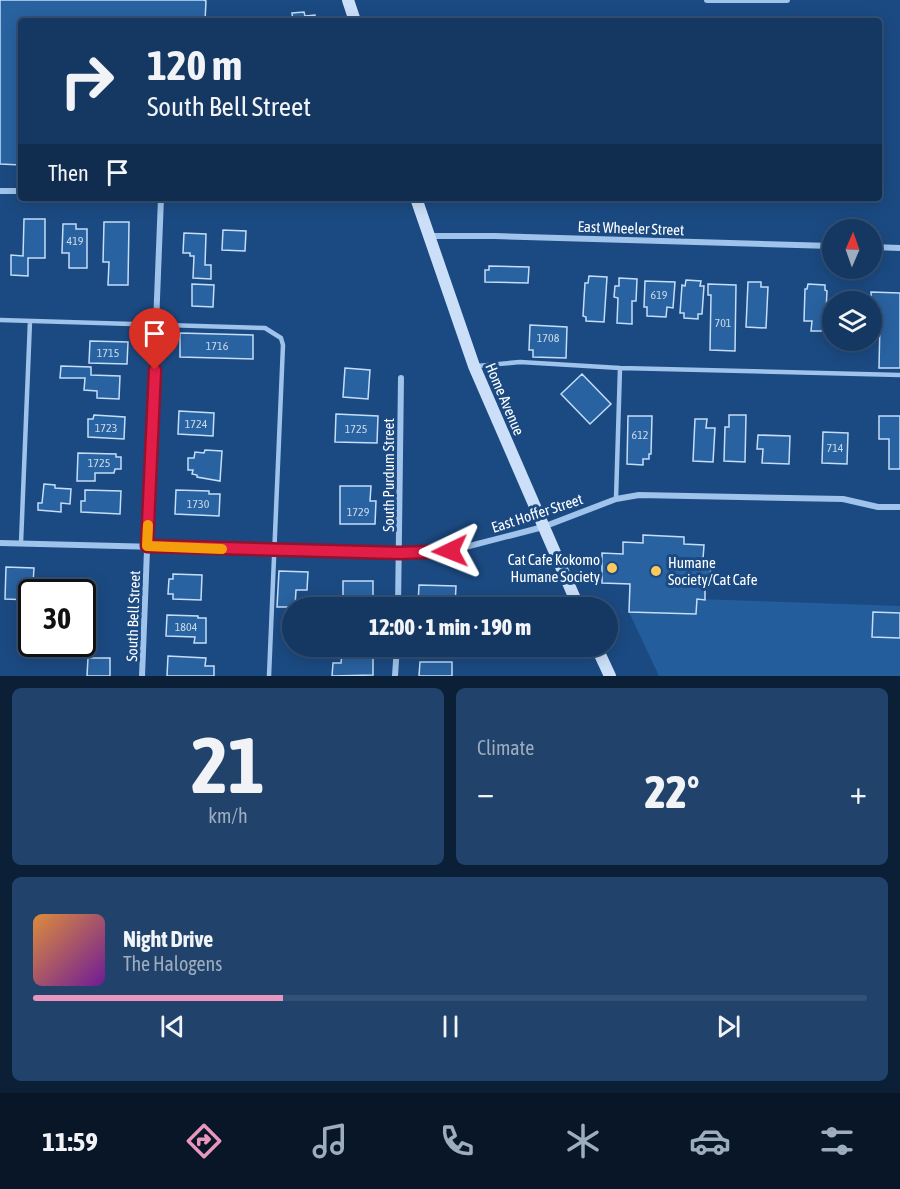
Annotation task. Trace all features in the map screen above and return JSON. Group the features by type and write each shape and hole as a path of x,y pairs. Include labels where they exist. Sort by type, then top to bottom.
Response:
{"main road":[{"path":"348,0 354,18"},
{"name":"Home Avenue","path":"417,201 474,366 574,597"},
{"path":"601,657 610,676"}],"street":[{"path":"707,0 787,0"},
{"path":"0,191 18,191"},
{"name":"South Bell Street","path":"142,676 161,201"},
{"name":"East Wheeler Street","path":"429,236 822,246"},
{"path":"882,247 900,248"},
{"name":"South Purdum Street","path":"398,597 401,378"},
{"name":"East Hoffer Street","path":"0,543 400,553 450,551 543,527 616,499 639,495 843,500 878,507 900,507"},
{"path":"396,676 397,657"}],"lane":[{"path":"0,320 265,328 281,338 283,345 269,676"},
{"path":"21,543 30,321"},
{"path":"474,366 520,362 620,368 900,375"},
{"path":"616,499 620,368"}],"shaded area":[{"path":"697,599 900,606 900,676 659,676 629,612 696,614"}],"building":[{"path":"0,0 206,1 205,18 18,18 18,165 0,164"},
{"path":"304,12 305,16 315,15 315,18 293,18 292,13"},
{"path":"24,219 45,219 45,258 28,258 28,276 11,275 11,255 23,256"},
{"path":"104,222 129,222 128,285 108,285 109,262 103,262"},
{"path":"63,224 76,224 76,229 87,229 87,268 69,268 69,253 62,253"},
{"path":"223,230 246,231 245,251 222,250"},
{"path":"184,233 206,234 205,265 211,265 211,279 193,278 194,256 190,256 190,253 183,253"},
{"path":"489,266 529,267 528,283 485,282 485,270 489,270"},
{"path":"589,276 607,277 604,322 586,321 586,317 583,316 585,283 588,283"},
{"path":"619,278 637,279 636,301 632,301 632,324 617,323 618,298 614,297 615,286 619,286"},
{"path":"686,280 701,281 700,286 704,286 702,314 698,314 698,319 684,318 684,313 680,313 682,285 685,286"},
{"path":"645,281 675,282 673,308 667,307 666,317 647,316 647,307 644,307"},
{"path":"748,282 761,282 761,287 768,287 766,328 746,327"},
{"path":"192,284 214,285 213,307 192,306"},
{"path":"708,284 736,285 735,351 710,350 711,295 708,295"},
{"path":"808,284 825,285 827,291 822,291 822,331 811,331 812,321 804,321 805,289"},
{"path":"882,292 900,293 900,368 879,368 879,351 882,351"},
{"path":"530,325 567,327 566,358 533,357 533,350 529,350"},
{"path":"180,333 253,335 253,359 180,357"},
{"path":"90,341 128,342 127,364 89,363"},
{"path":"61,366 91,367 91,375 120,376 119,399 97,398 97,391 84,390 85,378 60,378"},
{"path":"345,368 370,370 368,399 343,397"},
{"path":"582,374 611,404 590,424 561,394"},
{"path":"179,411 214,413 213,436 178,434"},
{"path":"336,414 378,416 377,443 335,442"},
{"path":"94,415 125,417 124,439 88,437 88,419 93,419"},
{"path":"729,415 746,415 745,462 724,461 725,427 729,427"},
{"path":"628,416 652,416 651,454 649,454 649,459 643,459 643,465 627,464"},
{"path":"879,416 900,416 900,469 889,469 889,439 879,439"},
{"path":"695,419 707,419 706,428 715,428 713,462 693,461"},
{"path":"823,432 848,433 847,464 822,463"},
{"path":"758,435 790,436 789,464 762,463 763,449 757,449"},
{"path":"205,450 222,451 220,481 197,477 192,474 193,470 188,470 188,458 194,458 195,452 204,453"},
{"path":"78,453 116,454 116,457 121,457 121,469 115,469 114,473 95,473 95,481 77,481"},
{"path":"44,484 55,485 55,488 71,489 70,504 61,503 61,512 38,510 38,503 42,503"},
{"path":"340,486 371,486 370,501 376,501 375,524 340,524"},
{"path":"85,490 121,491 120,514 81,512 81,501 85,501"},
{"path":"176,490 209,491 209,494 220,494 219,516 175,514"},
{"name":"Humane Society/Cat Cafe","path":"643,535 684,537 684,544 704,545 703,559 711,559 710,583 705,583 705,600 697,599 696,614 629,612 630,584 602,583 602,553 623,554 623,542 643,543"},
{"path":"6,567 34,568 33,579 18,579 18,599 5,599"},
{"path":"279,571 308,572 307,590 296,590 296,597 282,597 282,607 277,607"},
{"path":"173,574 202,575 201,600 173,599 173,594 168,594 169,579 173,579"},
{"path":"343,581 373,581 373,597 343,597"},
{"path":"419,585 456,586 455,597 418,597"},
{"path":"873,612 900,613 900,638 872,637"},
{"path":"167,615 206,618 206,643 194,643 195,637 166,636"},
{"path":"168,656 206,658 205,666 214,666 214,676 167,676"},
{"path":"342,657 373,657 373,675 332,676 333,663 341,663"},
{"path":"88,658 110,658 110,676 87,676"},
{"path":"420,662 452,662 452,676 419,676"}],"slow traffic":[{"path":"148,525 147,546 222,549"}],"place":[{"name":"Cat Cafe Kokomo Humane Society","path":"612,568"},
{"name":"Humane Society/Cat Cafe","path":"656,571"}],"route":[{"path":"155,370 147,546 400,553 450,551"}]}
